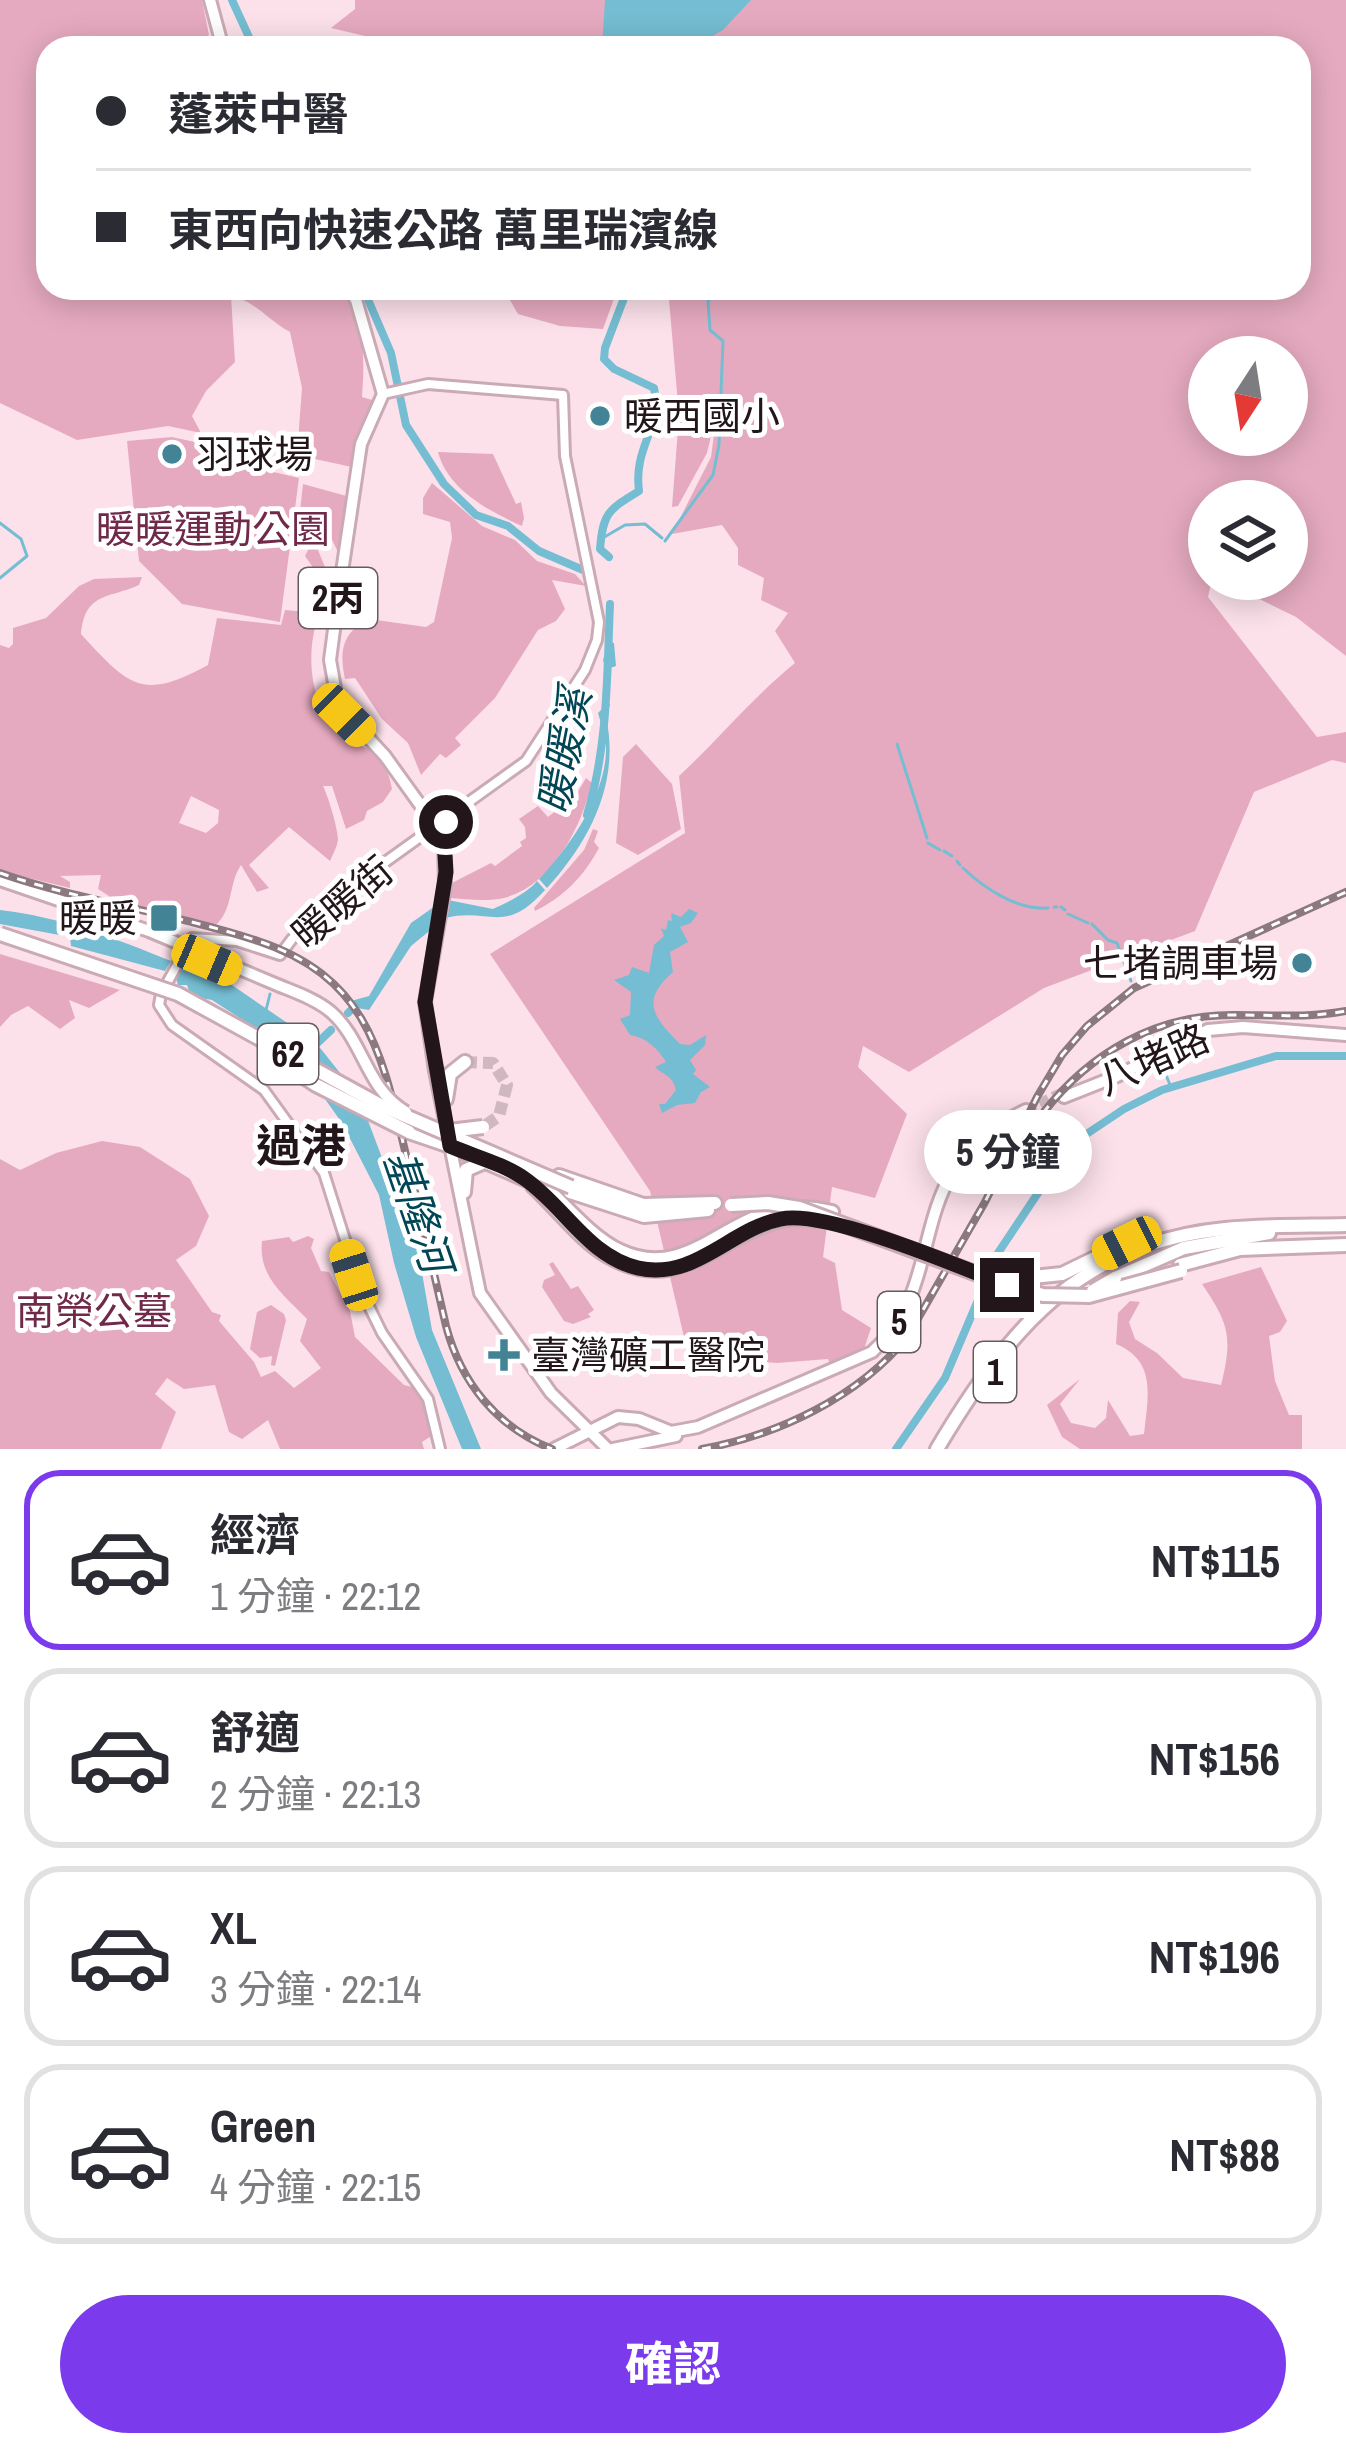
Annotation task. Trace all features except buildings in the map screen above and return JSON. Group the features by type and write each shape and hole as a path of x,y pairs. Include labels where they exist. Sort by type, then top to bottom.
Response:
{"highway":[{"name":"62","path":"0,937 174,999 411,1126 644,1216 771,1197 802,1203 1012,1281 1049,1290 1094,1289 1242,1253 1346,1249"},
{"name":"62","path":"0,937 178,994 409,1119 570,1190 638,1210 672,1211 715,1203 788,1205 1007,1285 1058,1297 1100,1293 1180,1268"},
{"path":"268,1050 316,1085 409,1119 451,1132 483,1127"},
{"path":"436,1066 464,1062 450,1074 444,1103"},
{"path":"409,1119 538,1185 608,1251 644,1264 692,1258 771,1216 831,1214 1031,1290 1059,1295 1089,1293 1184,1248 1264,1230"},
{"path":"451,1140 628,1202 662,1206 715,1203"},
{"path":"451,1140 515,1162 606,1242 642,1258 665,1259 694,1252 771,1211 808,1208 1012,1279 1062,1274 1139,1238 1182,1228 1264,1230"},
{"path":"464,1192 470,1166 494,1165"},
{"path":"523,1177 604,1254 643,1269 683,1267 754,1229 798,1217 895,1243"},
{"name":"1","path":"941,1449 1016,1332 1076,1280 1111,1259 1155,1241 1346,1228"}],"main road":[{"path":"210,0 220,36"},
{"path":"356,300 385,394"},
{"name":"2丙","path":"385,394 362,444 330,660 344,715 385,756 444,838 445,887 426,996 451,1140"},
{"path":"0,882 208,958 320,1011 334,1023 371,1086 409,1119 435,1120 444,1103"},
{"name":"八堵路","path":"1231,1022 1346,1032 1244,1028 1196,1034 1117,1076 1066,1093 1209,1025 1231,1022"},
{"name":"5","path":"610,1449 725,1420 862,1359 884,1341 904,1312 950,1174 985,1134 1024,1112"},
{"path":"451,1140 491,1307"},
{"path":"451,1140 480,1293 550,1393 610,1449"},
{"name":"5","path":"556,1448 618,1417 670,1432 725,1420"},
{"path":"632,1418 636,1435 632,1445"}],"street":[{"name":"暖暖街","path":"184,951 195,937 225,940 280,956 292,939 356,884 532,755 585,670 597,640 593,586 566,456 563,395 428,384 385,394"},
{"path":"208,958 213,944 225,940"},
{"path":"184,951 163,990 159,1010 168,1022 264,1090 324,1173 361,1290 382,1333 428,1399 440,1449"}],"green space":[{"path":"0,0 202,0 208,36 36,36 36,300 231,300 235,362 206,391 192,416 201,433 168,426 77,440 0,403"},
{"path":"355,0 1346,0 1346,656 1296,617 1262,600 1308,600 1308,480 1188,480 1188,600 1210,600 1317,737 1346,732 1346,763 1332,760 1254,792 1195,931 1044,988 909,1072 863,1046 858,1067 907,1114 875,1198 832,1187 823,1257 835,1263 842,1310 871,1328 863,1352 830,1364 828,1359 777,1363 730,1359 684,1337 650,1191 490,954 685,833 679,776 795,663 775,631 788,613 761,600 764,578 738,565 738,548 722,525 672,534 711,457 717,411 707,453 678,506 672,507 679,416 669,300 1311,300 1311,36 365,36 331,28 355,9"},
{"path":"242,300 346,300 361,340 362,397 372,400 352,467 310,458 298,441 302,388 290,332"},
{"path":"510,300 614,300 603,329 560,326 518,314"},
{"name":"暖暖運動公園","path":"172,437 263,457 261,469 299,478 280,622 182,604 139,561 127,441"},
{"path":"438,452 493,454 516,504 521,502 522,526 460,488"},
{"path":"432,483 482,526 515,540 537,561 575,574 586,586 552,580 565,609 556,621 538,630 495,698 455,738 461,745 446,758 440,754 421,775 408,743 382,719 355,678 345,679 342,660 348,637 369,619 426,627 434,622 452,538 450,522 423,514 423,498"},
{"path":"303,484 350,497 340,556 328,532 318,550 334,589 326,614 319,616 315,628 312,672 318,701 332,724 382,761 392,789 383,802 346,829 332,786 323,786 338,835 330,861 289,827 249,865 269,888 257,892 241,865 225,912 215,926 115,900 98,889 101,875 60,876 70,882 70,888 0,871 0,645 9,648 13,644 13,628 46,618 79,586 94,579 142,577 139,585 93,604 81,634 124,676 137,683 166,683 208,665 217,618 281,625 285,610 308,612 321,579 305,556 320,526 306,511 298,529","holes":["191,796 219,810 218,823 206,833 179,823"]},
{"path":"636,744 672,784 681,829 638,855 616,843 623,757"},
{"path":"586,778 592,783 572,835 537,881 504,898 448,898 450,884 491,863 495,866 522,846 525,827 519,819 538,806 548,817 576,795"},
{"path":"593,829 598,831 594,842 599,848 586,868 564,892 535,911 584,850"},
{"path":"0,954 120,990 89,1008 69,1000 75,1018 60,1029 28,1006 0,1027"},
{"name":"南榮公墓","path":"102,1141 140,1147 190,1179 209,1216 196,1246 176,1260 212,1312 221,1315 219,1321 261,1377 275,1371 294,1388 321,1368 300,1341 307,1319 268,1275 262,1241 314,1239 311,1248 321,1271 329,1272 350,1311 355,1337 404,1385 416,1388 428,1409 433,1435 422,1442 424,1449 280,1449 268,1420 242,1439 229,1432 215,1385 184,1389 167,1378 155,1394 176,1412 161,1449 0,1449 0,1159 20,1170 56,1153"},
{"path":"553,1262 571,1289 578,1286 594,1310 588,1314 591,1317 573,1324 564,1321 542,1287 544,1280 555,1275 549,1264"},
{"path":"1261,1267 1287,1321 1280,1332 1269,1336 1275,1381 1289,1415 1302,1415 1302,1449 1080,1449 1062,1437 1047,1405 1080,1379 1060,1404 1071,1423 1095,1428 1106,1418 1108,1400 1130,1436 1144,1434 1148,1393 1144,1370 1129,1351 1116,1344 1118,1313 1130,1301 1140,1302 1129,1322 1135,1339 1183,1378 1221,1385 1226,1332 1202,1284"},
{"path":"271,1305 286,1320 275,1366 272,1356 260,1358 250,1349 257,1312"}],"water":[{"path":"605,0 751,0 712,36 603,36"},
{"path":"609,642 614,643 616,666 610,668 605,695 610,705 603,719 610,746 604,791 587,833 547,888 539,879 583,820 604,768 606,742 598,713 604,707 603,685 608,676 603,660"},
{"path":"537,881 545,890 518,912 445,918 448,900 493,909"},
{"path":"438,904 433,928 411,946 369,1010 357,1008 351,1001 369,996 411,923"},
{"path":"689,909 698,913 680,927 688,942 670,952 673,972 657,991 654,1008 680,1044 690,1045 706,1035 705,1045 690,1060 696,1070 693,1074 710,1087 695,1103 662,1113 659,1104 665,1104 676,1090 670,1078 655,1067 666,1062 646,1041 630,1035 620,1019 630,1015 631,992 614,980 629,975 632,967 649,973 654,945 664,936 661,928 666,930 668,920 672,921 671,913 681,917"},
{"path":"0,910 66,923 171,961 165,971 71,946 70,937 0,924"},
{"name":"基隆河","path":"185,964 226,981 302,1033 348,1083 367,1118 419,1256 432,1330 481,1449 462,1449 416,1337 379,1195 342,1123 291,1051 212,1000 191,996 187,985 178,985 176,978"}],"waterway":[{"path":"232,0 248,36"},
{"path":"368,300 391,353 406,425 444,484 476,515 508,526 539,551 590,573"},
{"path":"609,557 600,549 605,520 639,491 640,461 656,402 654,388 614,369 604,359 623,300"},
{"path":"665,541 713,475 719,445 723,341 710,330 709,300"},
{"path":"0,523 21,539 27,556 0,578"},
{"path":"601,539 625,525 645,524 662,538"},
{"name":"暖暖溪","path":"587,815 603,737 610,604"},
{"path":"897,744 927,838"},
{"path":"928,843 940,850"},
{"path":"944,851 952,856"},
{"path":"957,861 960,865"},
{"path":"963,868 1002,897 1048,908"},
{"path":"1061,907 1065,910"},
{"path":"1068,914 1088,923"},
{"path":"1092,924 1117,943 1131,981"},
{"path":"266,1010 270,994"},
{"name":"暖暖溪","path":"311,1049 331,1030"},
{"name":"基隆河","path":"896,1449 945,1378 998,1253 1070,1145 1162,1090 1276,1056 1346,1056"},
{"path":"1160,1061 1171,1087"}],"tunnel":[{"path":"465,1062 493,1063 507,1085 499,1116 483,1127"},
{"path":"1026,1110 1069,1089"}],"railway":[{"path":"0,873 258,941 325,976 365,1024 378,1053 446,1326 461,1366 498,1415 552,1449"},
{"path":"702,1449 759,1434 815,1410 888,1358 908,1336 985,1202 1062,1055 1087,1026 1134,988 1346,892"},
{"path":"1043,1113 1104,1055 1178,1021 1346,1011"}],"place":[{"name":"暖西國小","path":"600,416"},
{"name":"羽球場","path":"172,454"},
{"name":"暖暖","path":"164,918"},
{"name":"七堵調車場","path":"1302,963"},
{"name":"臺灣礦工醫院","path":"504,1355"}],"district":[{"name":"過港","path":"301,1145"}],"route":[{"path":"446,822 438,828 444,838 445,887 425,1002 450,1146 523,1177 604,1254 643,1269 683,1267 754,1229 802,1217 895,1243 1007,1285"}]}
